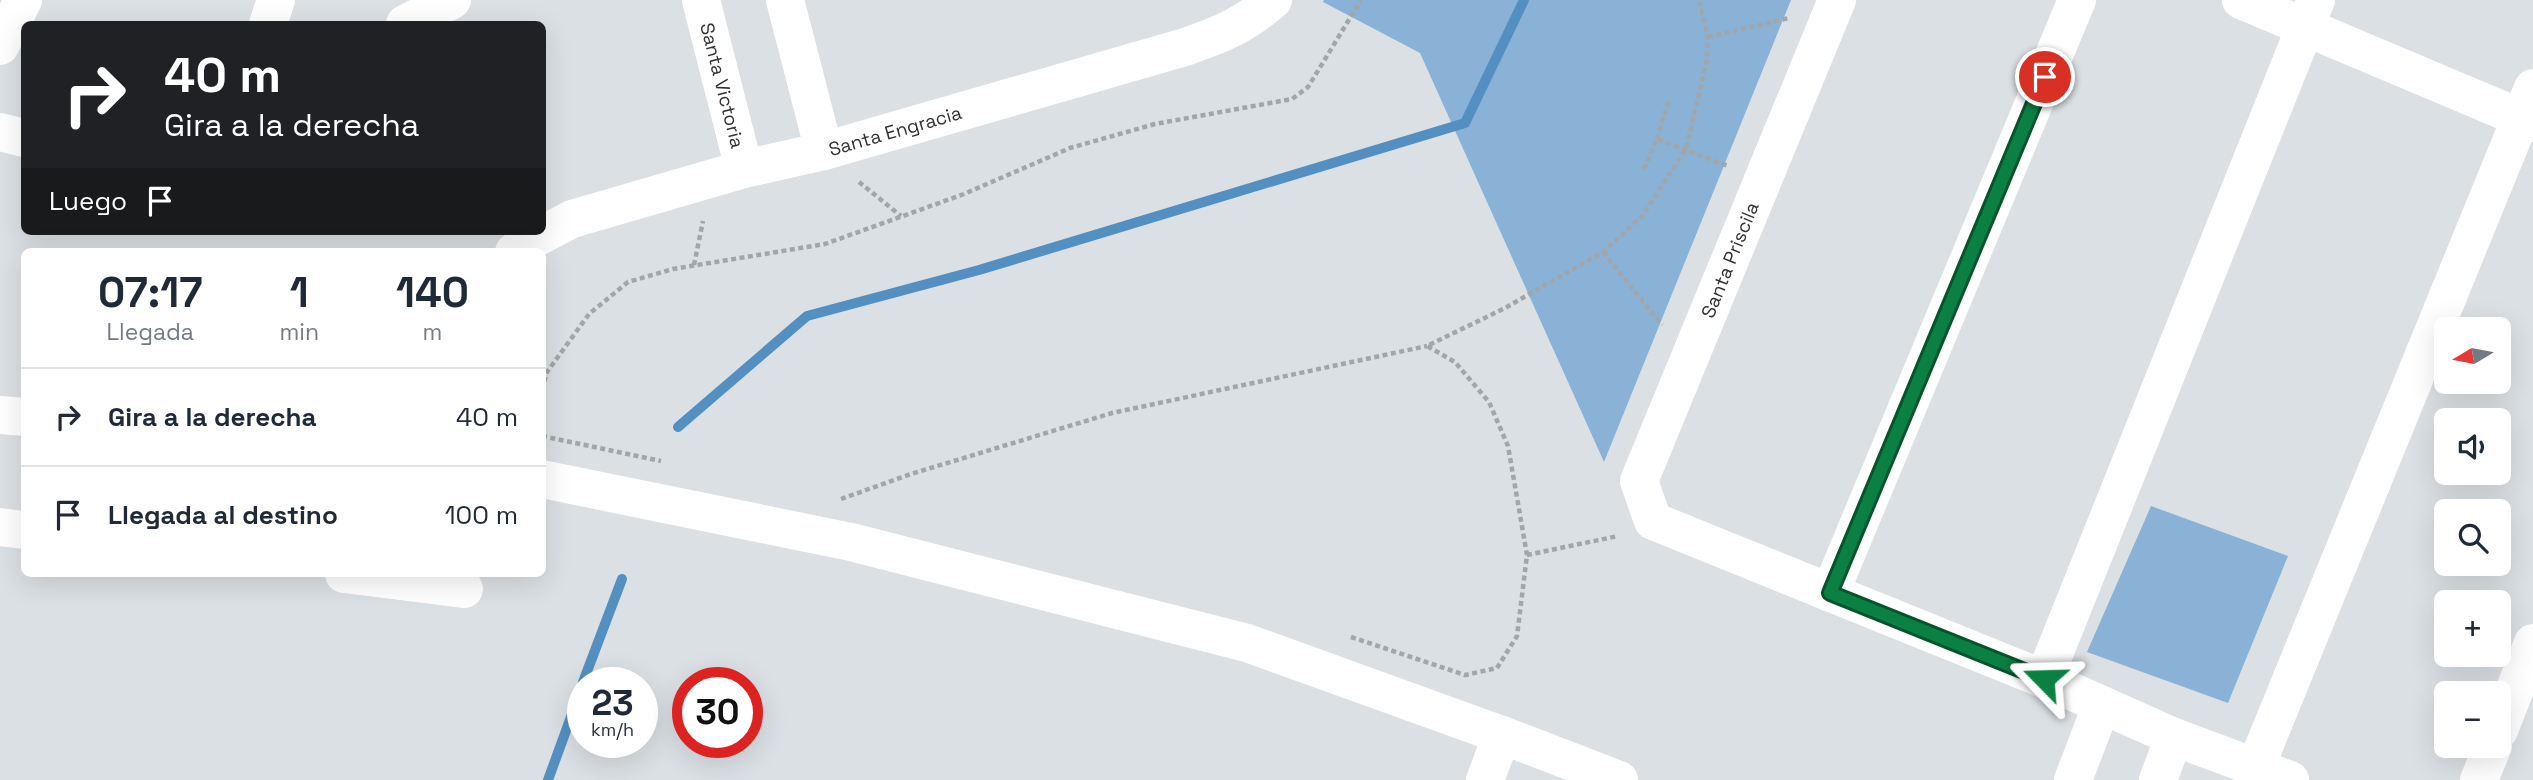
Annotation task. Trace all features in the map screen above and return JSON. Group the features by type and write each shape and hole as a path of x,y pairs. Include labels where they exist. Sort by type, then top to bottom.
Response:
{"street":[{"path":"0,46 23,0"},
{"path":"269,21 276,0"},
{"path":"411,21 452,0"},
{"name":"Santa Victoria","path":"701,0 744,169"},
{"path":"785,0 824,151"},
{"name":"Santa Engracia","path":"546,233 572,219 744,169 824,151 1185,47 1226,33 1252,18 1273,0"},
{"path":"1830,593 2077,0"},
{"path":"1653,521 2044,679 2101,707 2174,737 2273,773 2529,110 2310,14 2241,0"},
{"name":"Santa Priscila","path":"1653,521 1639,481 1836,4"},
{"path":"2044,679 2310,14"},
{"path":"0,132 21,137"},
{"name":"Santa Engracia","path":"519,248 541,235"},
{"path":"0,415 21,417"},
{"path":"546,480 851,542 1247,643 1619,780"},
{"path":"0,527 21,530"},
{"path":"370,577 464,589"},
{"path":"2511,699 2533,643"},
{"path":"2073,780 2101,707"},
{"path":"1485,780 1502,735"},
{"path":"2158,780 2174,737"},
{"path":"2479,780 2488,758"}],"path":[{"path":"546,376 589,314 628,282 673,269 825,244 964,194 1070,148 1155,124 1292,99 1308,87 1362,0"},
{"path":"841,499 911,474 1112,413 1427,346 1505,307 1603,252 1642,216 1686,149 1706,64 1708,37 1699,0"},
{"path":"1708,37 1836,4"},
{"path":"1644,169 1657,139 1669,99"},
{"path":"1657,139 1763,180"},
{"path":"824,151 902,216"},
{"path":"1603,252 1690,358"},
{"path":"1350,636 1465,675 1497,668 1517,636 1527,555 1508,446 1489,402 1455,362 1427,346"},
{"path":"546,437 665,462"},
{"path":"827,496 854,503"},
{"path":"1527,555 1621,535 1653,521"}],"shaded area":[{"path":"1791,0 1604,462 1420,53 1323,2"},
{"path":"2151,506 2288,556 2228,703 2087,652"}],"waterway":[{"path":"678,427 807,316 979,270 1465,123 1524,0"},
{"path":"589,667 622,579"},
{"path":"548,780 567,728"}],"route":[{"path":"2044,679 1830,593 2045,77"}]}
